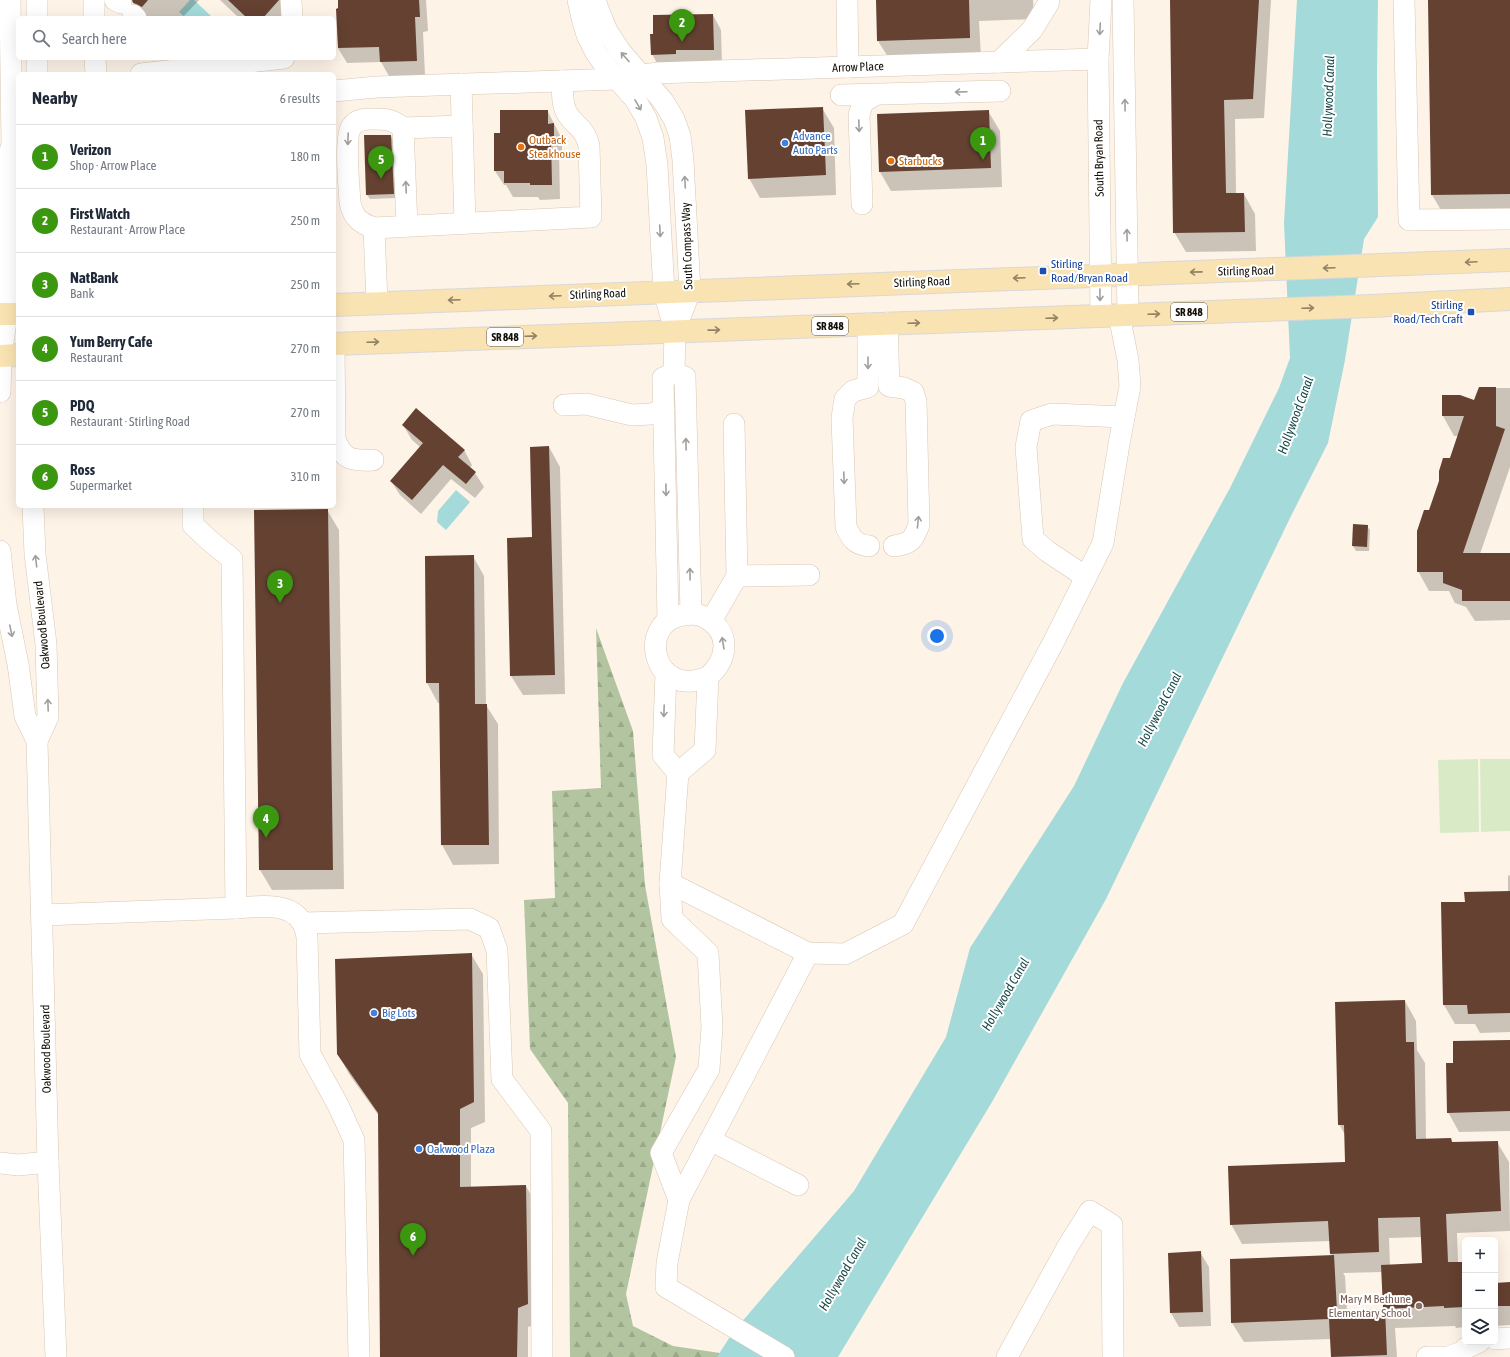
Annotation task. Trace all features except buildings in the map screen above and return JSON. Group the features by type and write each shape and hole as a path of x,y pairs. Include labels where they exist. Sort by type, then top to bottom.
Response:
{"main road":[{"name":"Stirling Road","path":"336,304 1127,274 1277,270 1510,260"},
{"path":"1475,301 1510,286"},
{"name":"SR 848","path":"336,344 675,330 1372,306 1510,299"}],"street":[{"path":"0,392 6,356 8,314 6,168 15,144 10,82 10,0"},
{"path":"37,0 37,16"},
{"path":"94,0 94,16"},
{"path":"291,0 292,16"},
{"name":"South Compass Way","path":"578,0 585,29 596,53 607,68 635,99 646,118 653,138 657,166 664,292 675,330"},
{"name":"South Compass Way","path":"596,0 607,31 620,51 663,101 674,119 680,136 684,160 690,291 675,330"},
{"path":"847,0 848,67"},
{"path":"999,62 1032,30 1049,0"},
{"name":"South Bryan Road","path":"1101,0 1098,59 1100,275 1116,315"},
{"path":"670,883 808,953 845,954 903,924 1053,643 1103,543 1130,386 1128,360 1116,315 1127,274 1123,0"},
{"path":"1404,0 1408,220 1510,219"},
{"name":"Arrow Place","path":"336,91 377,87 618,79 656,73 1098,59"},
{"path":"37,60 37,72"},
{"path":"95,60 96,72"},
{"path":"144,68 256,60"},
{"path":"462,126 403,128 397,123 388,119 363,119 356,121 349,132 350,202 352,212 357,219 374,228 591,217 590,146 583,129 569,116 564,108 562,81"},
{"path":"461,84 465,223"},
{"path":"841,95 1000,91"},
{"path":"862,204 859,115 863,102 875,95"},
{"path":"403,128 407,226"},
{"path":"374,228 377,303"},
{"path":"877,324 889,386"},
{"path":"868,387 877,324"},
{"path":"674,373 675,330"},
{"path":"668,620 663,378 674,373 684,377 691,613"},
{"path":"869,546 861,545 852,539 846,527 842,418 845,400 853,391 868,387 889,386 904,388 913,392 917,409 919,525 914,537 907,544 894,546"},
{"path":"564,405 586,404 632,415 650,414 664,409"},
{"path":"1086,577 1047,551 1033,539 1026,447 1031,421 1052,414 1124,417"},
{"path":"711,621 737,576 734,424"},
{"path":"336,441 339,449 349,458 373,460"},
{"name":"Oakwood Boulevard","path":"33,508 35,554 46,644 48,717 37,741"},
{"path":"193,508 194,525 210,541 232,559 236,908"},
{"name":"Oakwood Boulevard","path":"0,551 6,605 18,664 25,716 37,741 43,915 48,1162 56,1357"},
{"path":"737,576 809,575"},
{"path":"691,613 711,621 718,629 723,639 724,650 722,660 708,677 698,681 687,682 676,679 666,672 659,663 655,652 656,640 660,629 668,620 679,615 691,613"},
{"path":"666,672 663,755 678,773 670,883 672,919 708,953 712,1027 709,1069 661,1153 679,1200"},
{"path":"678,773 704,750 708,677"},
{"path":"43,915 269,907 285,909 297,915 303,923 307,937 310,1054 338,1105 354,1140 359,1357"},
{"path":"303,923 470,919 489,928 497,950 502,1079 541,1131 542,1357"},
{"path":"784,1357 666,1287 667,1263 679,1200 808,953"},
{"path":"710,1140 798,1185"},
{"path":"0,1163 18,1165 48,1162"},
{"path":"1007,1357 1068,1246 1090,1211 1112,1226 1113,1357"},
{"path":"1498,1339 1510,1338"},
{"path":"1484,1345 1486,1357"},
{"path":"1428,1357 1448,1357 1468,1350"}],"green space":[{"path":"596,628 633,731 645,885 676,1057 626,1294 633,1326 673,1346 720,1353 717,1357 570,1357 568,1103 530,1049 524,900 555,898 552,791 601,788"},
{"path":"1478,759 1479,832 1440,833 1438,760"},
{"path":"1480,759 1510,759 1510,831 1481,832"}],"water":[{"path":"190,0 194,0 211,16 184,16 179,12"},
{"name":"Hollywood Canal","path":"1297,0 1378,0 1378,217 1364,239 1345,360 1328,443 1291,516 1106,899 992,1102 838,1357 717,1357 733,1332 854,1191 946,1037 970,948 1074,786 1123,683 1230,488 1279,388 1290,358 1284,223"},
{"path":"456,490 470,502 446,530 437,522 438,511"}],"place":[{"name":"First Watch","path":"682,42"},
{"name":"Advance Auto Parts","path":"785,143"},
{"name":"Outback Steakhouse","path":"521,147"},
{"name":"Verizon","path":"983,160"},
{"name":"Starbucks","path":"891,161"},
{"name":"PDQ","path":"381,179"},
{"name":"Stirling Road/Bryan Road","path":"1043,271"},
{"name":"Stirling Road/Tech Craft","path":"1471,312"},
{"name":"NatBank","path":"280,603"},
{"name":"Yum Berry Cafe","path":"266,838"},
{"name":"Big Lots","path":"374,1013"},
{"name":"Oakwood Plaza","path":"419,1149"},
{"name":"Ross","path":"413,1256"},
{"name":"Mary M Bethune Elementary School","path":"1419,1306"}]}
